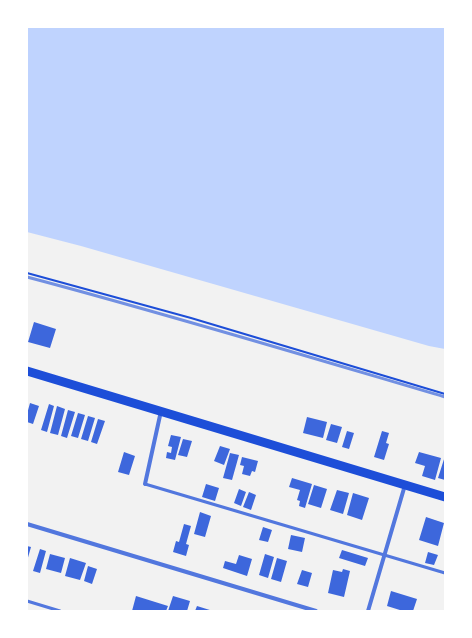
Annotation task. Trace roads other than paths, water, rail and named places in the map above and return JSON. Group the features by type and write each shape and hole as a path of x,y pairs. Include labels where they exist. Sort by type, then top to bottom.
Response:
{"highway":[{"path":"27,371 445,497"}],"street":[{"path":"145,484 161,412"},
{"path":"368,611 405,485"},
{"path":"27,524 316,611"}],"lane":[{"path":"145,484 445,573"},
{"path":"27,601 60,611"}],"water":[{"path":"27,27 445,27 445,349 429,346 81,246 27,232"}],"railway":[{"path":"27,277 184,320 445,397"}]}
